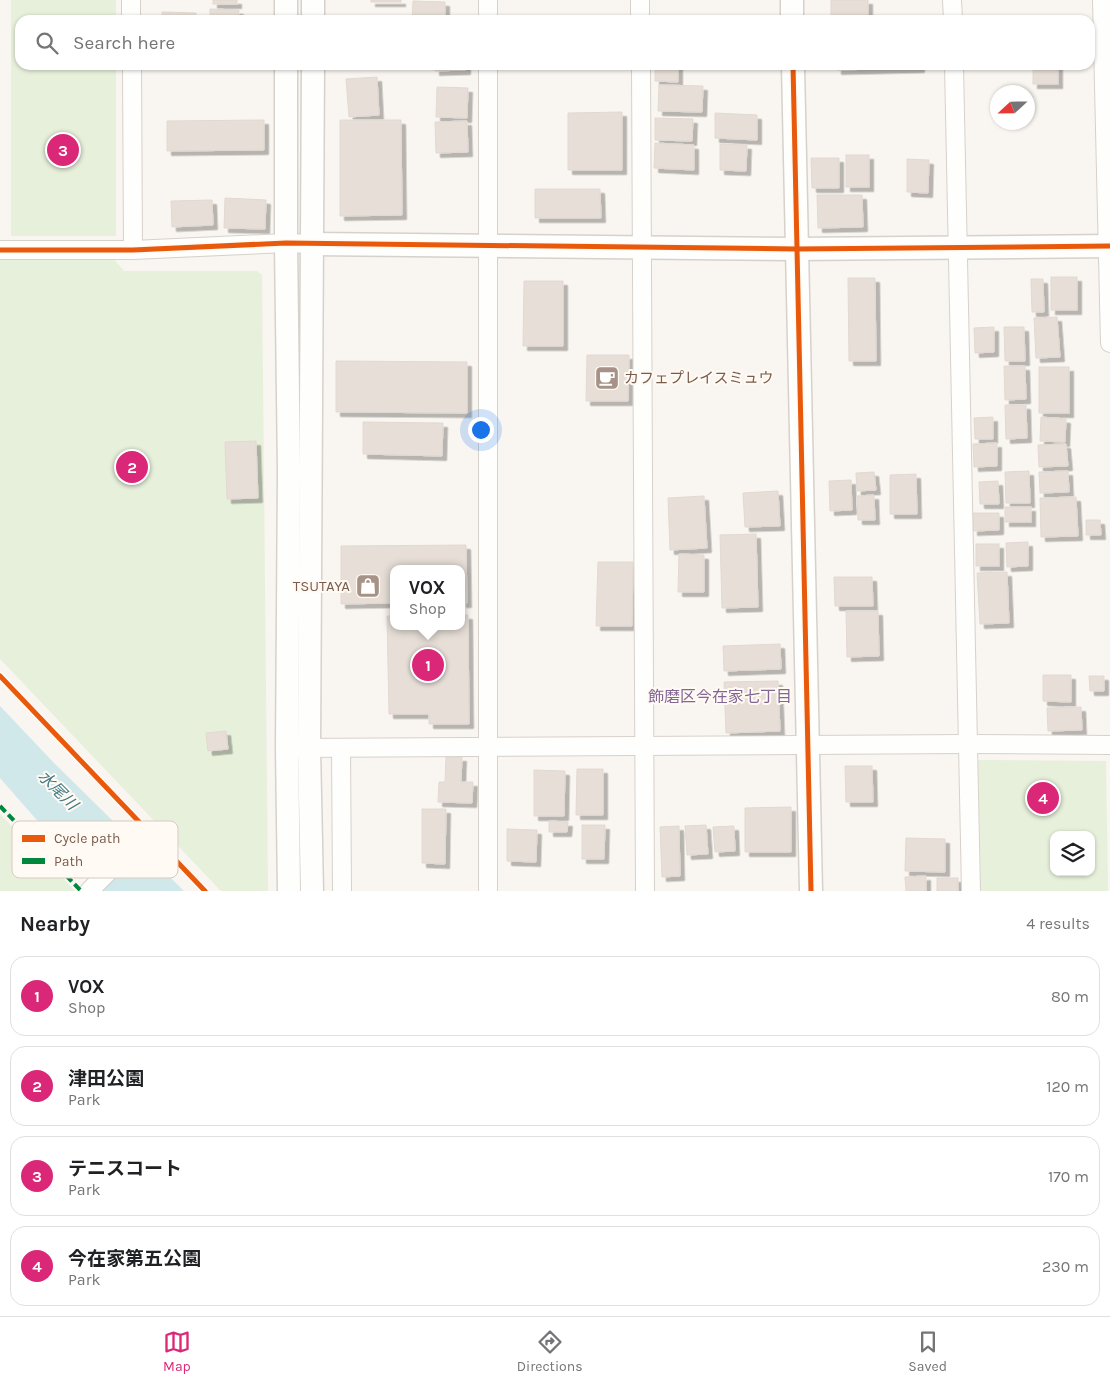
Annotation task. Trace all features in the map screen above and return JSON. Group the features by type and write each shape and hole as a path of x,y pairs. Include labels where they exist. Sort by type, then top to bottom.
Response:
{"street":[{"path":"131,0 131,15"},
{"path":"286,0 286,15"},
{"path":"313,0 313,15"},
{"path":"488,0 488,15"},
{"path":"640,0 640,15"},
{"path":"792,0 792,15"},
{"path":"952,0 953,15"},
{"path":"1102,0 1107,97 1110,343"},
{"path":"132,70 133,250"},
{"path":"286,70 289,471 298,748 312,891"},
{"path":"289,891 298,748 312,244 313,70"},
{"path":"488,70 488,891"},
{"path":"641,70 645,891"},
{"path":"793,70 811,891"},
{"path":"954,70 971,891"},
{"path":"0,250 133,250 286,243 796,249 1109,246"},
{"path":"298,748 968,744 1110,746"},
{"path":"341,748 342,891"},
{"path":"90,891 103,878"}],"green space":[{"path":"11,0 116,0 116,15 15,15 15,70 116,70 116,236 11,236"},
{"path":"113,258 124,271 257,271 262,275 268,891 221,891 178,846 178,821 154,821 0,659 0,259"},
{"path":"978,760 1106,761 1108,891 981,891"},
{"path":"0,814 12,826 12,878 62,878 75,891 0,891"}],"water":[{"name":"水尾川","path":"0,706 113,821 38,821 0,778"},
{"path":"88,878 171,878 184,891 99,891"}],"building":[{"path":"213,0 237,0 237,4 213,4"},
{"path":"371,0 401,0 401,2 371,2"},
{"path":"831,0 868,0 868,15 831,15"},
{"path":"413,1 445,2 445,15 412,15"},
{"path":"210,9 239,10 238,15 210,15"},
{"path":"162,12 196,13 196,15 162,15"},
{"path":"655,70 678,70 678,82 655,81"},
{"path":"1033,70 1058,70 1058,84 1033,84"},
{"path":"377,77 379,115 349,117 346,79"},
{"path":"659,85 703,86 702,112 658,111"},
{"path":"437,87 468,88 467,118 436,117"},
{"path":"622,112 622,170 568,170 568,113"},
{"path":"715,113 757,115 757,140 715,138"},
{"path":"655,118 693,119 692,141 655,140"},
{"path":"264,120 264,150 167,151 167,121"},
{"path":"340,120 401,120 402,215 340,216"},
{"path":"467,121 468,152 436,153 435,122"},
{"path":"655,143 694,145 694,170 654,168"},
{"path":"720,144 747,145 746,171 720,170"},
{"path":"846,155 869,155 869,187 846,187"},
{"path":"811,158 839,158 839,188 812,188"},
{"path":"907,159 929,160 928,193 907,192"},
{"path":"535,189 600,189 601,218 535,218"},
{"path":"817,195 862,195 863,227 818,228"},
{"path":"225,198 266,200 265,229 224,228"},
{"path":"212,200 213,225 172,227 171,201"},
{"path":"1051,277 1077,277 1077,310 1051,310"},
{"path":"848,278 875,278 876,361 849,361"},
{"path":"1031,279 1043,279 1044,312 1032,312"},
{"path":"524,281 563,281 563,346 523,346"},
{"path":"1057,317 1060,357 1036,358 1034,318"},
{"path":"994,327 994,352 975,353 974,328"},
{"path":"1004,327 1024,327 1025,361 1005,361"},
{"name":"カフェプレイスミュウ","path":"587,355 629,355 628,401 586,401"},
{"path":"336,361 467,362 467,413 336,412"},
{"path":"1004,366 1025,366 1026,399 1005,400"},
{"path":"1039,367 1069,367 1069,413 1039,413"},
{"path":"1005,405 1026,405 1027,438 1006,439"},
{"path":"993,417 993,439 975,439 974,418"},
{"path":"1041,417 1066,419 1065,442 1040,441"},
{"path":"363,422 443,423 442,456 363,454"},
{"path":"256,441 258,498 227,499 225,442"},
{"path":"997,443 997,466 974,467 973,444"},
{"path":"1066,444 1068,466 1039,467 1038,445"},
{"path":"1029,471 1030,503 1006,503 1005,472"},
{"path":"1068,471 1069,492 1040,493 1039,472"},
{"path":"874,472 876,490 857,491 856,473"},
{"path":"916,474 917,514 890,514 890,475"},
{"path":"851,480 852,510 830,511 829,481"},
{"path":"998,481 999,504 980,504 979,482"},
{"path":"778,491 780,526 745,527 743,493"},
{"path":"874,495 875,520 858,520 857,496"},
{"path":"704,496 707,548 670,550 668,498"},
{"path":"1076,497 1078,536 1041,537 1040,498"},
{"path":"1005,507 1031,507 1031,522 1005,522"},
{"path":"973,513 999,513 999,530 973,531"},
{"path":"1086,520 1100,520 1101,535 1086,535"},
{"path":"756,534 758,607 722,608 720,535"},
{"path":"1028,542 1028,566 1007,567 1006,543"},
{"path":"976,544 999,544 999,566 976,566"},
{"name":"TSUTAYA","path":"466,545 467,603 465,603 465,565 390,565 390,603 341,604 341,546"},
{"path":"679,554 704,555 704,592 678,592"},
{"path":"598,562 633,562 632,626 596,626"},
{"path":"1007,572 1009,623 980,624 977,573"},
{"path":"834,577 872,577 873,606 835,606"},
{"path":"846,611 878,611 879,656 847,657"},
{"path":"465,615 468,615 469,724 429,724 429,714 389,714 387,616 390,616 390,630 465,630"},
{"path":"780,644 781,669 724,671 723,646"},
{"path":"1043,675 1071,675 1071,702 1043,701"},
{"path":"1089,676 1104,676 1104,691 1090,691"},
{"path":"778,681 780,731 726,733 724,682"},
{"path":"1081,707 1082,730 1048,731 1047,708"},
{"path":"226,731 228,749 208,751 206,733"},
{"path":"446,757 462,757 461,782 473,782 472,803 438,802 439,782 445,782"},
{"path":"845,766 872,766 873,802 846,802"},
{"path":"577,769 603,769 603,815 576,815"},
{"path":"534,770 565,771 564,816 534,816"},
{"path":"791,807 791,852 745,852 745,808"},
{"path":"422,809 446,809 445,864 422,863"},
{"path":"549,821 568,822 567,832 549,832"},
{"path":"582,825 605,825 604,859 582,859"},
{"path":"706,825 708,854 687,855 685,826"},
{"path":"679,826 680,876 662,877 660,827"},
{"path":"734,826 735,851 715,852 713,827"},
{"path":"507,829 537,830 536,862 507,861"},
{"path":"906,838 945,839 945,872 905,871"},
{"path":"926,876 926,891 906,891 905,877"},
{"path":"937,878 958,878 958,891 937,891"}],"marked path":[{"path":"0,806 14,821"},
{"path":"69,878 81,891"}],"cycle path":[{"path":"793,70 811,891"},
{"path":"0,250 133,250 286,243 796,249 1110,246"},
{"path":"0,676 138,821"},
{"path":"178,863 205,891"}],"place":[{"name":"テニスコート","path":"63,150"},
{"name":"カフェプレイスミュウ","path":"607,378"},
{"name":"津田公園","path":"132,467"},
{"name":"TSUTAYA","path":"368,586"},
{"name":"VOX","path":"428,665"},
{"name":"今在家第五公園","path":"1043,798"}],"district":[{"name":"飾磨区今在家七丁目","path":"720,696"}]}
